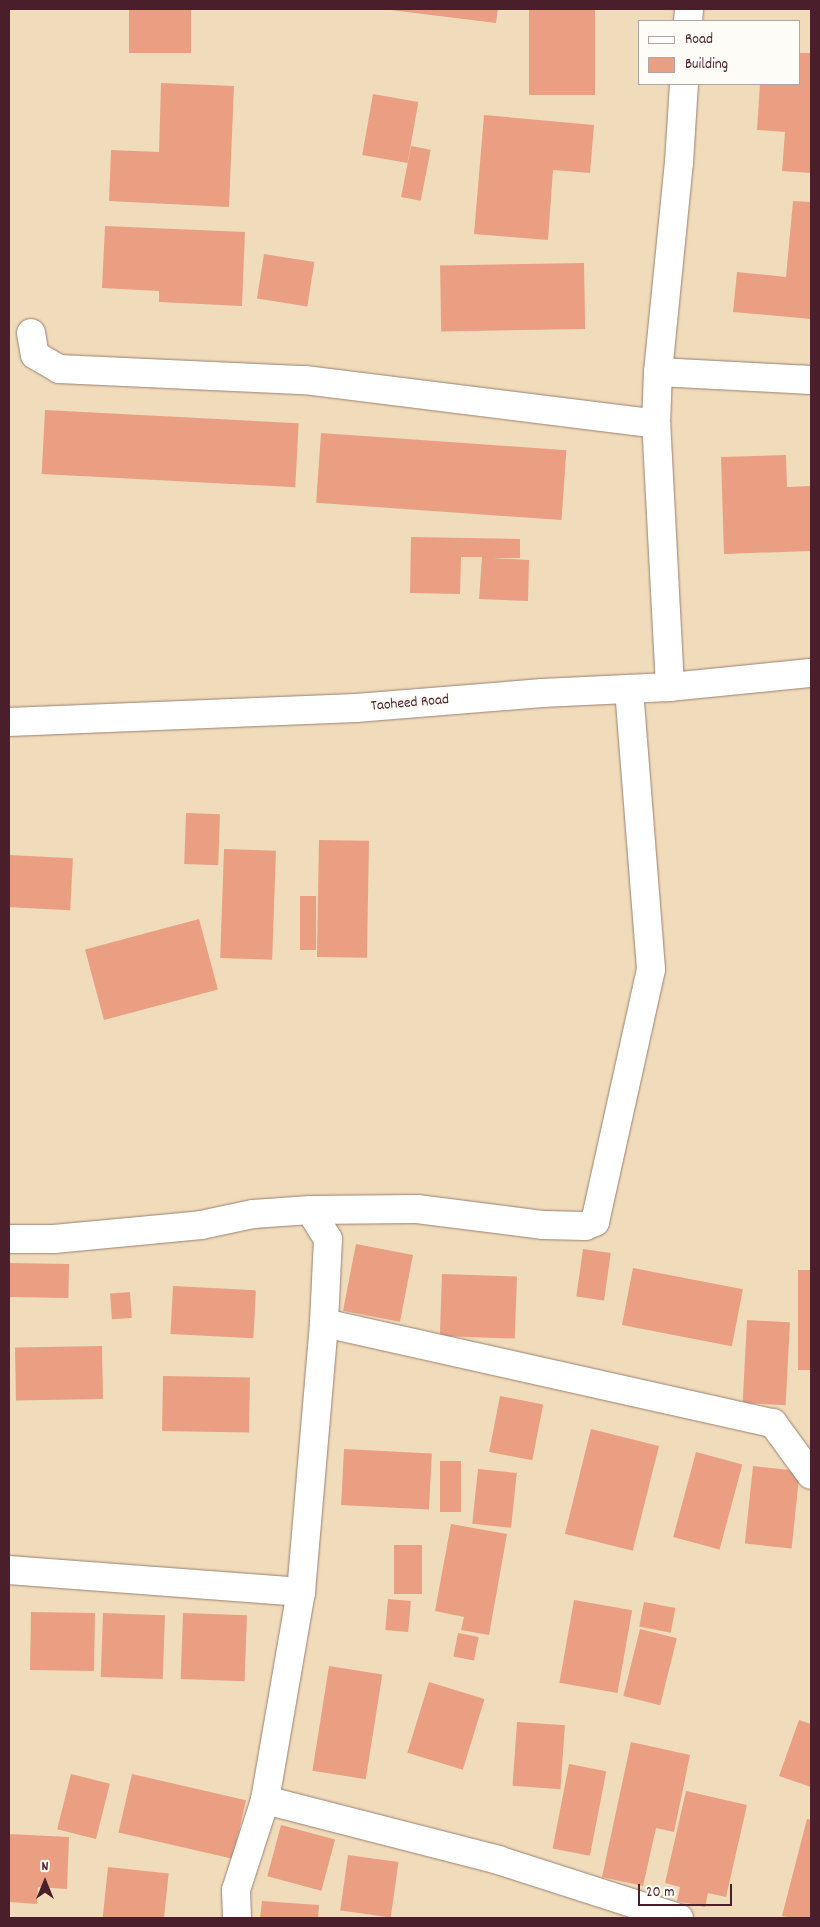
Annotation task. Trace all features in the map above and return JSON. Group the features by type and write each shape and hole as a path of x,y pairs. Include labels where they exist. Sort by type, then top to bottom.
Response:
{"street":[{"path":"670,687 656,424 658,372 679,163 684,85"},
{"path":"31,333 35,354 59,370 305,380 656,424"},
{"path":"658,372 811,380"},
{"name":"Taoheed Road","path":"9,722 356,708 542,693 670,687 811,673"},
{"path":"9,1239 64,1238 201,1225 252,1214 310,1210 417,1209 544,1225 585,1226 595,1222 651,969 629,689"},
{"path":"237,1918 236,1890 265,1800 301,1592 324,1323 328,1238 310,1210"},
{"path":"324,1323 773,1423 811,1475"},
{"path":"9,1570 301,1592"},
{"path":"265,1800 498,1860 679,1918"}],"building":[{"path":"129,9 191,9 191,53 129,53"},
{"path":"382,9 498,9 496,23"},
{"path":"529,9 595,9 595,95 529,95"},
{"path":"800,53 811,53 811,173 782,171 785,132 757,130 760,85 800,85"},
{"path":"161,83 234,86 229,207 109,201 111,150 159,152"},
{"path":"373,94 418,102 408,163 362,155"},
{"path":"484,115 594,125 590,173 553,170 548,240 474,234"},
{"path":"411,146 431,150 421,201 401,197"},
{"path":"793,201 811,202 811,319 733,312 737,272 786,277"},
{"path":"105,226 245,232 242,306 159,302 159,291 102,288"},
{"path":"264,254 314,262 307,306 257,298"},
{"path":"584,263 585,329 441,332 440,266"},
{"path":"45,410 299,423 295,487 42,474"},
{"path":"321,433 566,450 562,520 316,503"},
{"path":"786,455 787,487 811,486 811,551 724,554 721,457"},
{"path":"411,537 520,539 520,558 492,558 529,560 528,601 479,599 482,557 461,557 460,594 410,593"},
{"path":"186,813 220,814 218,865 184,864"},
{"path":"319,840 369,841 367,958 317,957"},
{"path":"224,849 276,851 272,960 220,958"},
{"path":"9,855 73,858 70,910 9,907"},
{"path":"300,896 316,896 316,950 300,950"},
{"path":"199,919 218,990 104,1020 85,950"},
{"path":"356,1244 413,1255 400,1322 343,1311"},
{"path":"583,1249 611,1253 604,1300 576,1297"},
{"path":"9,1263 69,1264 68,1298 9,1297"},
{"path":"633,1268 743,1289 732,1346 622,1325"},
{"path":"798,1270 811,1270 811,1370 798,1370"},
{"path":"442,1274 517,1277 515,1339 440,1336"},
{"path":"173,1286 256,1290 253,1338 170,1334"},
{"path":"130,1292 132,1318 112,1319 110,1293"},
{"path":"747,1320 790,1322 786,1405 743,1403"},
{"path":"102,1346 103,1399 16,1401 15,1348"},
{"path":"163,1376 250,1378 249,1433 162,1431"},
{"path":"500,1396 543,1404 532,1460 489,1452"},
{"path":"591,1429 659,1446 633,1551 565,1534"},
{"path":"344,1449 432,1454 429,1510 341,1505"},
{"path":"696,1452 742,1464 720,1549 673,1537"},
{"path":"440,1461 461,1461 461,1512 440,1512"},
{"path":"753,1466 800,1471 792,1548 745,1544"},
{"path":"478,1469 517,1473 511,1528 472,1524"},
{"path":"451,1524 507,1534 489,1635 461,1630 464,1617 435,1611"},
{"path":"394,1545 422,1545 422,1594 394,1594"},
{"path":"388,1599 411,1601 408,1632 385,1630"},
{"path":"574,1600 632,1610 618,1693 559,1683"},
{"path":"644,1602 675,1608 671,1633 639,1627"},
{"path":"31,1612 95,1613 94,1671 30,1670"},
{"path":"103,1613 165,1615 163,1679 101,1677"},
{"path":"183,1613 247,1615 245,1681 181,1679"},
{"path":"640,1629 677,1638 660,1705 623,1696"},
{"path":"458,1633 479,1637 474,1661 453,1657"},
{"path":"329,1666 382,1674 366,1779 312,1771"},
{"path":"429,1682 484,1699 463,1770 407,1753"},
{"path":"799,1720 811,1724 811,1787 779,1776"},
{"path":"517,1722 565,1725 560,1789 513,1786"},
{"path":"631,1742 690,1755 674,1832 656,1828 643,1886 602,1877"},
{"path":"569,1764 606,1771 590,1856 553,1848"},
{"path":"71,1774 110,1784 96,1839 57,1829"},
{"path":"132,1774 246,1800 233,1859 119,1832"},
{"path":"686,1791 747,1805 726,1897 708,1893 705,1907 677,1901 680,1887 665,1883"},
{"path":"807,1819 811,1820 811,1918 791,1918 782,1916"},
{"path":"281,1825 335,1839 321,1891 267,1876"},
{"path":"9,1834 69,1837 67,1889 38,1887 37,1904 9,1902"},
{"path":"348,1855 399,1862 391,1918 340,1910"},
{"path":"108,1867 169,1873 164,1918 103,1918"},
{"path":"262,1901 319,1905 318,1918 260,1918"}]}
